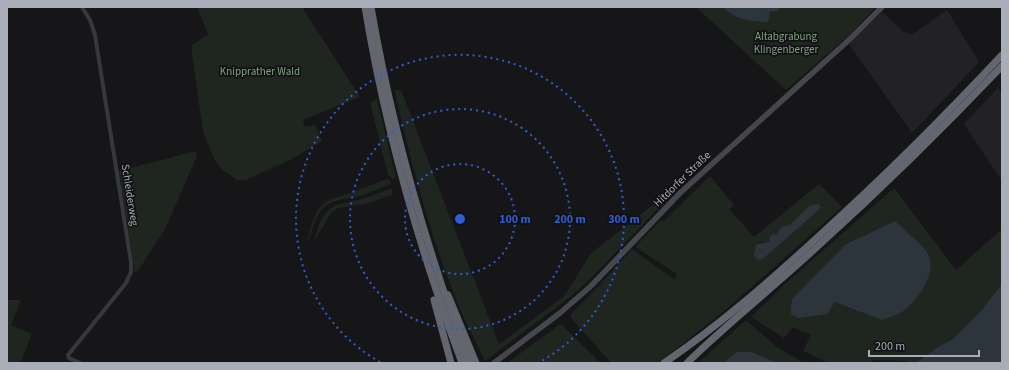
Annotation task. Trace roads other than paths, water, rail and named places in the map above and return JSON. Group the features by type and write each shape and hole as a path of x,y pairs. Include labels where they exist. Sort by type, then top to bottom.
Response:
{"highway":[{"path":"365,7 390,128 416,227 439,301 462,363"},
{"path":"371,7 395,126 410,185 431,257 469,363"},
{"path":"664,363 688,347 732,313 818,237 913,147 1002,55"},
{"path":"687,363 818,247 929,140 1002,66"},
{"path":"416,227 417,241 446,340 451,363"},
{"path":"431,257 439,270 476,363"},
{"path":"446,340 455,363"},
{"path":"468,340 480,363"}],"main road":[{"name":"Hitdorfer Straße","path":"496,362 560,313 591,286 680,193 851,38 882,7"}],"street":[{"name":"Schleiderweg","path":"80,363 69,358 68,355 126,283 131,272 131,262 95,35 90,20 82,7"}],"park label":[{"name":"Altabgrabung Klingenberger","path":"786,42"},
{"name":"Knipprather Wald","path":"260,71"}]}
